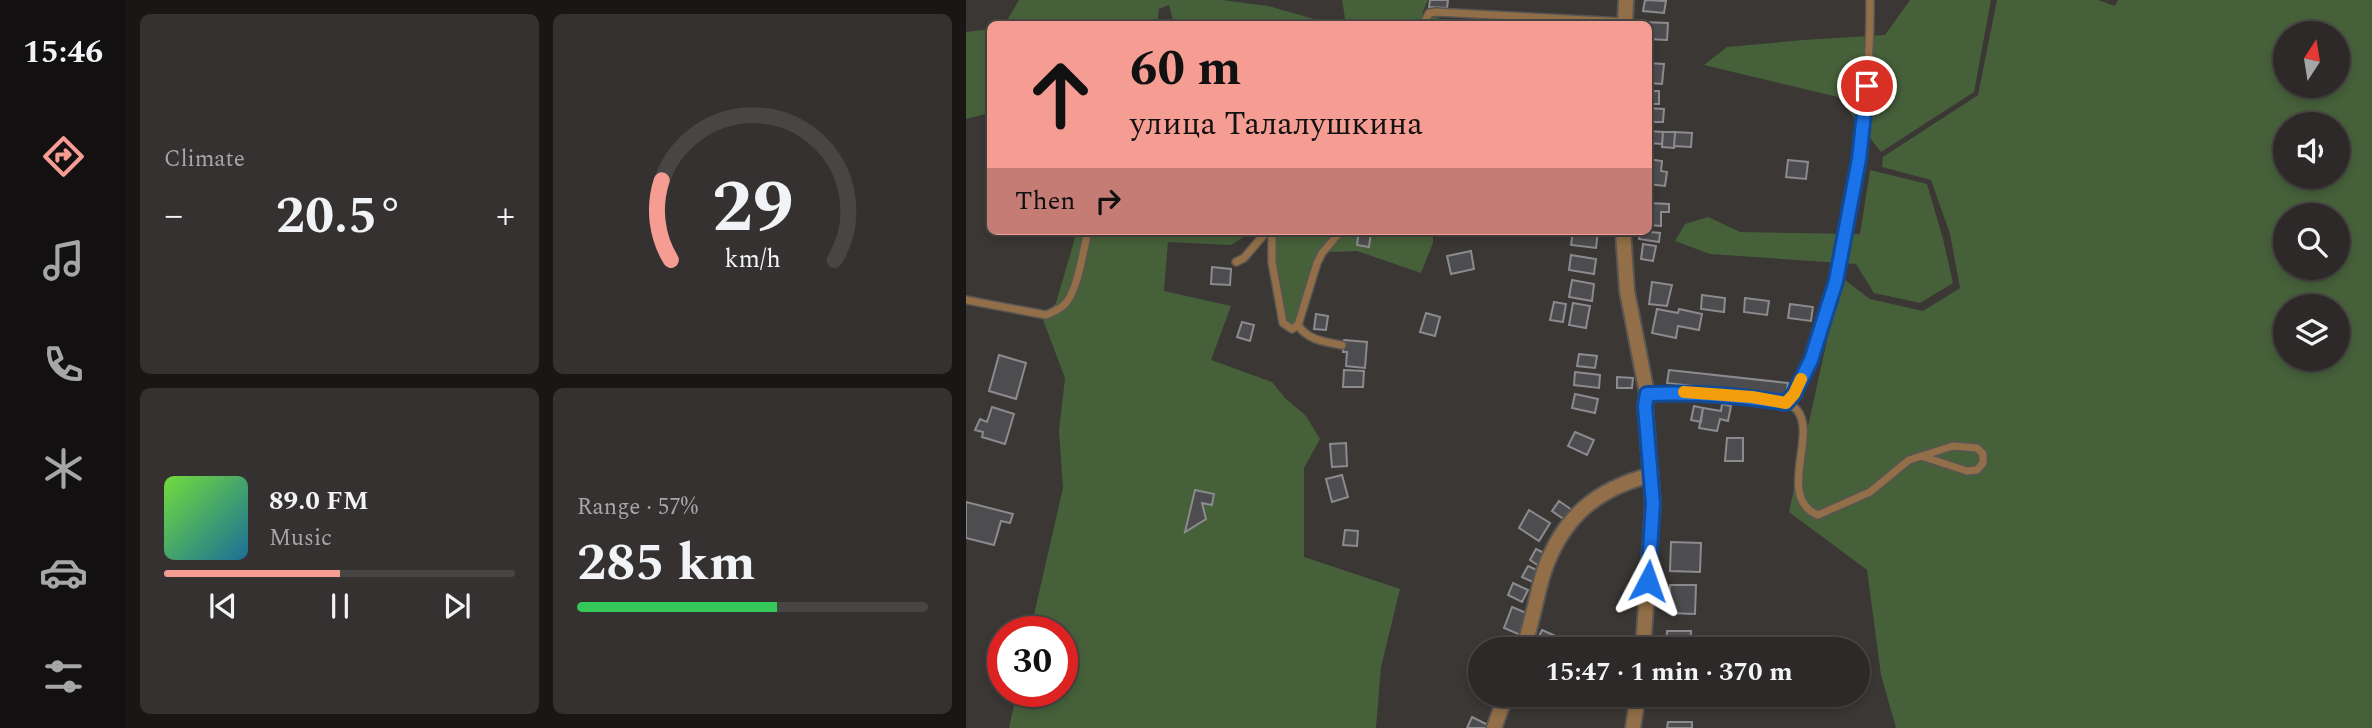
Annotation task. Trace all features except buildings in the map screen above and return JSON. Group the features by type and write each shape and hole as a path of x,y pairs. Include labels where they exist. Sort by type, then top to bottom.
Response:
{"street":[{"path":"1625,21 1626,0"},
{"path":"1623,235 1627,291 1647,394 1645,406 1651,475 1652,536 1644,637"},
{"path":"1527,637 1544,572 1560,536 1580,509 1626,481 1651,475"},
{"path":"1494,728 1502,707"},
{"path":"1633,728 1636,707"}],"lane":[{"path":"1786,403 1794,394 1811,360 1836,281 1866,109 1870,0"},
{"path":"1425,21 1429,13 1436,12 1591,21"},
{"path":"966,300 1046,315 1057,311 1073,292 1087,235"},
{"path":"1236,262 1244,258 1264,235"},
{"path":"1272,235 1272,262 1283,323 1292,330 1298,326 1317,263 1338,235"},
{"path":"1298,326 1301,331 1317,340 1342,345"},
{"path":"1647,394 1692,392 1752,397 1786,403 1797,410 1802,422 1798,473 1801,496 1811,512 1823,514 1870,492 1909,460 1921,456 1953,446 1977,448 1983,454 1983,463 1978,470 1967,471 1921,456"}],"green space":[{"path":"1019,0 1222,0 1268,6 1321,21 1173,21 1169,5 1159,9 1157,21 1007,21"},
{"path":"1342,0 1428,0 1422,14 1439,18 1438,21 1346,21"},
{"path":"1910,0 1991,0 1974,92 1881,152 1838,97 1704,65 1727,47 1885,35"},
{"path":"1997,0 2098,0 2115,6 2118,0 2372,0 2372,728 1896,728 1881,675 1867,570 1789,512 1841,277 1870,299 1923,311 1960,288 1950,234 1931,180 1882,167 1883,157 1978,95"},
{"path":"987,29 987,114 966,119 966,32"},
{"path":"1870,170 1927,184 1953,283 1920,303 1874,293 1856,264 1710,254 1675,241 1685,224 1708,217 1740,232 1860,234"},
{"path":"1076,235 1247,235 1231,245 1168,242 1164,291 1231,306 1211,360 1272,382 1285,398 1306,416 1320,439 1304,468 1304,557 1400,589 1381,667 1376,728 1009,728 1014,707 1078,707 1078,616 1034,616 1063,488 1059,431 1065,378 1042,317 1056,303"},
{"path":"1276,235 1433,235 1433,243 1421,273 1357,251 1332,252 1321,248 1315,258 1295,322 1291,324 1286,320 1276,263"}],"slow traffic":[{"path":"1684,392 1752,397 1786,403 1801,379"}],"route":[{"path":"1648,581 1653,504 1645,406 1647,394 1692,392 1786,403 1794,394 1811,360 1836,281 1859,159 1867,86"}]}
